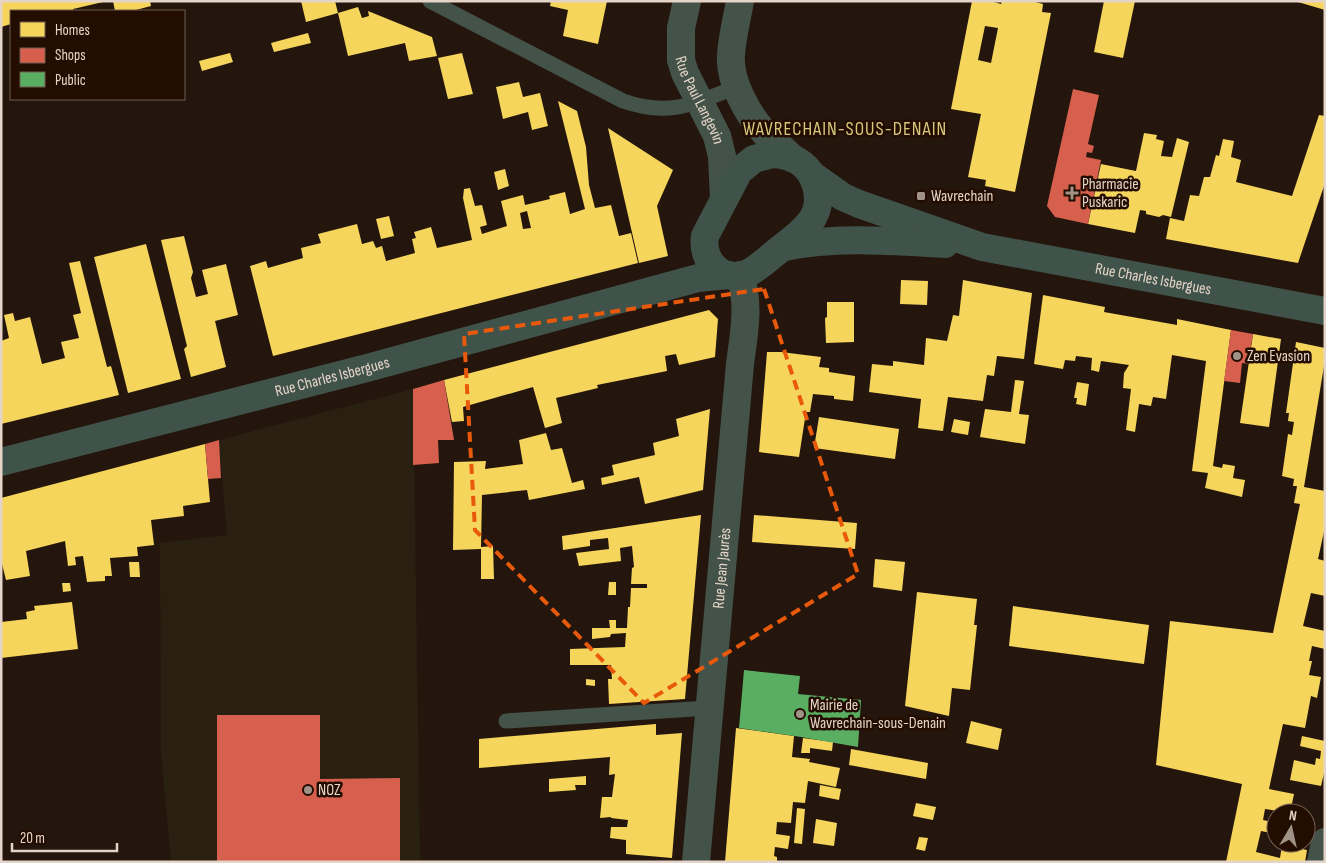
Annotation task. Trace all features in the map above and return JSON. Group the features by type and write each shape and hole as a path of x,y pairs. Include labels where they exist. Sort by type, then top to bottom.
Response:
{"main road":[{"path":"664,288 686,265 705,236 738,171 748,162 760,156 773,154 802,167 818,194 816,214 805,231 751,271 735,275 719,271 710,263 704,247 705,236"},
{"name":"Rue Charles Isbergues","path":"802,167 833,190 859,204 982,247"},
{"name":"Rue Charles Isbergues","path":"783,247 802,243 834,241 895,241 982,247 1325,311"},
{"name":"Rue Charles Isbergues","path":"1,462 358,370 698,278 735,275"}],"street":[{"name":"Rue Paul Langevin","path":"686,1 681,28 681,60 685,73 717,136 720,146 724,199"},
{"path":"740,1 731,56 736,86 763,131 802,167"},
{"name":"Rue Jean Jaurès","path":"696,862 745,320 746,297 735,275"},
{"path":"1321,862 1325,842"}],"lane":[{"path":"430,1 623,101 639,106 676,108 699,102 736,86"},
{"path":"506,721 709,708"}],"highlighted area":[{"path":"764,289 858,574 644,703 475,530 464,334"}],"shaded area":[{"path":"413,389 420,862 171,862 161,752 160,543 227,535 219,440"}],"building: Homes":[{"path":"1,1 103,1 73,10 10,10 10,24 1,27"},
{"path":"113,1 150,1 151,6 136,10 115,10"},
{"path":"301,1 335,1 338,13 306,22"},
{"path":"551,1 607,1 598,44 563,36 568,10 550,6"},
{"path":"972,1 990,1 1001,4 1002,1 1031,1 1043,4 1042,12 1051,13 1015,192 985,186 986,180 968,177 981,114 951,109","holes":["985,26 998,28 991,63 978,60"]},
{"path":"1104,1 1135,1 1123,58 1094,52"},
{"path":"1325,1 1325,10 1298,2"},
{"path":"358,7 362,18 369,16 368,11 432,37 437,56 409,61 405,43 348,56 338,13"},
{"path":"308,33 311,43 274,52 271,43"},
{"path":"230,53 233,62 202,71 199,61"},
{"path":"462,53 473,94 448,99 438,58"},
{"path":"519,82 523,97 540,93 548,126 532,130 528,112 503,119 496,87"},
{"path":"558,101 577,111 586,147 589,185 595,208 611,205 619,236 631,233 638,263 273,356 250,266 266,261 268,268 303,258 301,248 321,243 318,234 357,224 362,244 373,241 376,248 382,246 386,261 415,253 412,239 416,238 414,232 431,227 437,248 472,240 463,198 464,189 470,188 475,206 482,205 487,225 480,227 482,234 507,226 501,201 523,195 525,205 550,199 549,196 565,192 570,214 585,209","holes":["527,211 531,228 523,229 520,213"]},
{"path":"1319,115 1325,116 1325,183 1298,263 1166,239 1170,218 1184,221 1190,195 1199,196 1204,177 1210,177 1216,155 1219,156 1223,139 1234,141 1231,157 1241,160 1236,182 1292,196"},
{"path":"608,128 673,170 657,206 668,256 639,263"},
{"path":"1144,133 1157,135 1156,139 1164,141 1161,156 1172,157 1177,138 1189,142 1171,217 1163,215 1159,217 1146,214 1146,211 1140,210 1135,233 1088,224 1101,164 1136,171"},
{"path":"505,169 509,186 498,190 494,172"},
{"path":"389,216 394,236 381,239 376,219"},
{"path":"184,236 193,272 191,278 196,297 208,294 202,270 226,264 238,315 215,321 226,367 191,377 184,349 187,346 161,240"},
{"path":"146,244 181,379 128,393 94,257"},
{"path":"80,261 107,367 111,366 119,395 1,424 1,341 9,338 4,315 13,313 15,321 30,317 42,364 65,358 61,342 79,338 73,315 81,313 69,263"},
{"path":"901,280 928,281 927,305 900,304"},
{"path":"963,280 1032,293 1024,359 997,356 994,376 987,375 983,401 948,397 943,431 918,428 921,399 869,392 872,364 893,366 893,361 924,365 926,338 947,341 953,315 959,316"},
{"path":"1043,295 1105,307 1104,312 1177,325 1177,319 1231,330 1213,466 1222,468 1223,464 1235,466 1233,478 1245,480 1242,497 1205,488 1208,473 1192,471 1206,361 1172,355 1166,399 1153,397 1151,406 1139,404 1135,432 1126,430 1131,389 1123,388 1124,373 1129,365 1101,361 1099,372 1091,370 1092,358 1076,356 1075,361 1065,360 1063,369 1034,364"},
{"path":"827,302 854,302 854,342 826,343 825,318 827,317"},
{"path":"709,310 718,319 715,357 679,365 676,354 665,356 667,371 597,385 598,388 556,398 562,423 545,428 533,387 463,407 464,421 452,422 444,380"},
{"path":"1253,334 1281,339 1269,427 1240,423"},
{"path":"1296,342 1325,348 1325,360 1304,487 1325,491 1325,527 1318,559 1325,561 1325,596 1311,593 1303,626 1325,631 1325,649 1312,646 1309,661 1312,661 1309,675 1321,677 1317,698 1311,696 1305,728 1283,724 1269,789 1294,794 1292,803 1266,803 1263,820 1266,821 1266,832 1261,831 1256,852 1280,858 1281,853 1306,853 1305,862 1226,862 1242,784 1156,765 1170,621 1273,633 1300,504 1294,503 1297,486 1293,486 1294,479 1282,476 1288,434 1292,435 1294,422 1288,421 1289,413 1286,413"},
{"path":"767,352 821,357 819,367 829,368 829,372 855,376 853,401 834,399 834,396 813,394 810,412 806,412 799,457 759,452"},
{"path":"1015,380 1024,381 1019,414 1029,415 1025,444 980,437 985,409 1011,412"},
{"path":"1077,382 1089,384 1086,406 1076,404 1077,398 1074,398"},
{"path":"710,409 703,490 645,504 639,477 602,485 601,478 614,475 612,465 655,455 653,443 679,436 676,419"},
{"path":"819,417 899,429 895,459 814,448"},
{"path":"954,419 970,422 968,435 951,432"},
{"path":"546,433 551,450 562,448 572,483 583,480 585,489 529,500 527,490 482,495 481,547 493,546 494,579 481,579 481,549 453,550 454,462 486,461 485,469 523,464 519,440"},
{"path":"205,444 210,502 183,506 184,516 151,520 154,545 137,547 138,556 110,558 112,576 105,576 105,581 87,582 83,556 75,557 76,565 68,566 65,541 26,551 30,576 6,580 1,560 1,498"},
{"path":"701,515 685,699 609,704 608,679 612,679 611,665 570,665 570,649 625,647 626,633 611,634 610,637 592,639 592,628 610,628 609,620 616,620 616,628 627,628 631,588 647,588 647,584 631,584 632,568 634,567 632,546 620,548 621,561 579,566 576,553 609,549 608,538 590,540 590,546 563,550 562,536"},
{"path":"754,515 857,523 855,549 752,542"},
{"path":"875,559 905,562 902,591 873,587"},
{"path":"129,562 139,562 140,577 130,577"},
{"path":"609,582 616,582 616,595 608,595"},
{"path":"62,583 70,583 71,591 63,592"},
{"path":"917,592 977,599 974,625 977,625 970,690 952,688 949,716 905,706"},
{"path":"72,602 78,649 1,658 1,622 27,619 26,612 35,610 34,606"},
{"path":"1013,606 1149,625 1144,664 1009,646"},
{"path":"586,679 595,680 595,686 586,685"},
{"path":"971,721 1002,729 998,750 966,743"},
{"path":"656,724 656,735 682,733 672,858 626,854 626,840 610,838 611,827 627,827 628,820 611,817 600,818 602,797 612,797 615,774 609,775 610,757 479,768 479,739"},
{"path":"736,728 794,736 792,757 810,759 809,762 840,768 836,787 808,781 805,803 793,802 791,823 777,822 776,834 790,836 788,849 775,847 774,856 777,857 777,862 725,862"},
{"path":"1302,736 1325,741 1325,769 1321,786 1290,780 1294,760 1315,765 1316,758 1320,759 1321,751 1300,746"},
{"path":"803,738 833,742 832,751 810,748 810,753 801,753"},
{"path":"851,749 928,763 926,779 849,765"},
{"path":"586,776 586,785 575,785 576,790 549,792 549,779"},
{"path":"820,785 841,789 839,800 819,796"},
{"path":"916,803 936,807 933,820 913,816"},
{"path":"797,808 805,809 802,844 794,843"},
{"path":"816,819 837,823 834,846 813,843"},
{"path":"919,837 928,838 925,851 916,849"}],"building: Shops":[{"path":"1073,89 1099,95 1088,144 1094,146 1092,153 1087,152 1086,157 1101,160 1088,224 1055,217 1047,206"},
{"path":"1231,330 1253,334 1248,364 1242,363 1240,383 1224,381"},
{"path":"444,380 454,440 438,440 439,463 413,465 413,389"},
{"path":"219,440 221,478 208,479 205,444"},
{"name":"NOZ","path":"217,715 320,715 320,779 400,778 400,862 217,862"}],"building: Public":[{"name":"Mairie de Wavrechain-sous-Denain","path":"744,670 800,676 798,694 861,700 858,747 739,728"}],"place":[{"name":"Pharmacie Puskaric","path":"1072,193"},
{"name":"Wavrechain","path":"921,196"},
{"name":"Zen Evasion","path":"1237,356"},
{"name":"Mairie de Wavrechain-sous-Denain","path":"800,714"},
{"name":"NOZ","path":"308,790"}],"district":[{"name":"WAVRECHAIN-SOUS-DENAIN","path":"845,129"}]}
